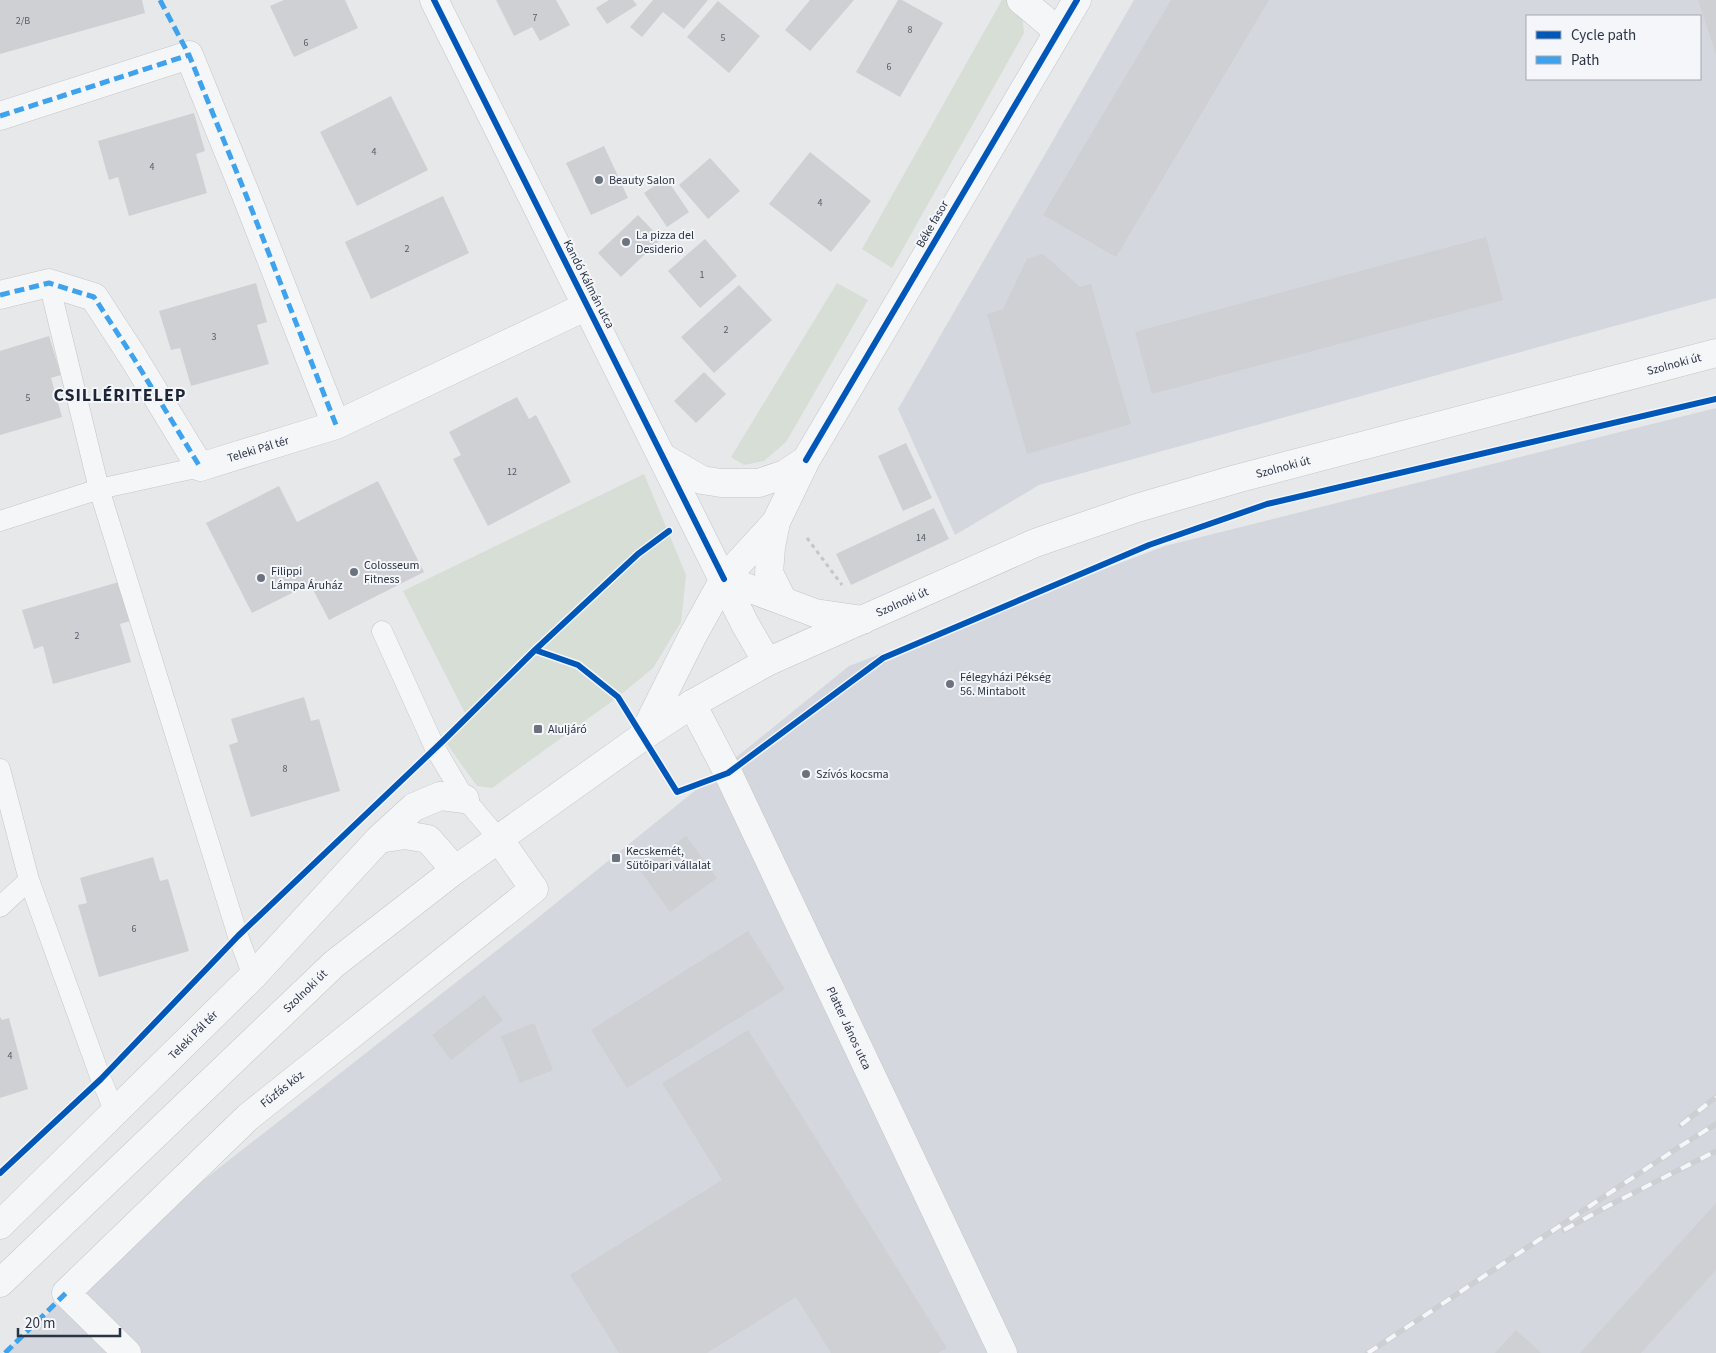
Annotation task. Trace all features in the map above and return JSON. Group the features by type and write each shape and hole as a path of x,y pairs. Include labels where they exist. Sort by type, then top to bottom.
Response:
{"street":[{"name":"Kandó Kálmán utca","path":"434,0 745,624 767,662"},
{"path":"1021,0 1058,32"},
{"name":"Béke fasor","path":"724,579 776,522 806,460 1077,0"},
{"path":"0,116 189,55 336,425"},
{"path":"0,294 49,283 94,296 200,467"},
{"name":"Teleki Pál tér","path":"200,467 336,425 587,306"},
{"name":"Szolnoki út","path":"0,1283 334,964 454,870 642,737 692,704 767,662 1035,543 1136,508 1246,476 1716,353"},
{"path":"662,457 702,480 722,483 759,483 785,474 806,460"},
{"path":"776,522 771,547 769,573 784,601"},
{"name":"Szolnoki út","path":"642,737 692,637 724,579 815,613 862,620"},
{"name":"Platter János utca","path":"692,704 728,772 1003,1353"},
{"name":"Teleki Pál tér","path":"0,1225 253,976 379,839 414,807 440,796 465,799"},
{"path":"379,839 405,835 428,839 454,870"},
{"name":"Fűzfás köz","path":"127,1353 66,1293 248,1117 534,889 499,839"}],"lane":[{"path":"49,283 99,489 238,936 253,976"},
{"path":"0,522 99,489 200,467"},
{"path":"382,631 435,748 465,799 499,839"},
{"path":"0,769 29,880 101,1079 115,1112"},
{"path":"0,907 29,880"}],"path":[{"path":"807,538 847,592"}],"shaded area":[{"path":"1002,0 1006,0 1022,14 1024,33 892,268 862,249"},
{"path":"1134,0 1716,0 1716,298 1039,485 955,535 898,409"},
{"path":"837,283 868,300 786,442 764,461 744,465 731,457"},
{"path":"1716,408 1716,1353 4,1353 154,1219 519,933 849,666 1165,546"},
{"path":"644,474 686,575 681,622 653,668 618,697 492,788 477,786 444,740 467,717 403,591"}],"building":[{"path":"0,0 142,0 145,13 0,54"},
{"path":"284,0 345,0 358,28 294,57 270,6"},
{"path":"496,0 556,0 570,25 540,41 532,27 514,36"},
{"path":"609,0 633,0 637,5 607,24 596,8"},
{"path":"653,0 708,0 684,29 663,12 642,37 630,27"},
{"path":"810,0 854,0 810,51 785,30"},
{"path":"898,0 902,0 943,23 900,97 856,72"},
{"path":"1171,0 1269,0 1116,257 1043,215"},
{"path":"1698,0 1716,0 1716,54"},
{"path":"718,1 760,36 729,73 687,37"},
{"path":"391,96 428,170 357,206 320,132"},
{"path":"194,113 205,151 196,154 207,193 129,216 118,177 109,180 98,141"},
{"path":"604,146 628,198 591,215 566,163"},
{"path":"810,152 871,201 831,252 769,204"},
{"path":"710,158 740,191 708,219 679,185"},
{"path":"666,178 689,212 667,227 644,193"},
{"path":"443,196 469,253 371,299 345,242"},
{"path":"638,215 661,239 621,277 598,253"},
{"path":"1486,237 1503,300 1152,394 1135,332"},
{"path":"705,239 737,276 700,308 668,271"},
{"path":"1043,254 1080,287 1091,284 1131,424 1027,454 987,314 1003,309 1027,259"},
{"path":"256,283 267,322 257,325 269,364 191,386 180,348 171,350 159,311"},
{"path":"739,285 772,320 714,373 681,337"},
{"path":"49,336 61,375 51,378 62,417 0,435 0,351"},
{"path":"704,372 726,394 696,423 674,401"},
{"path":"517,397 529,419 536,415 571,482 488,526 453,459 461,455 449,432"},
{"path":"906,443 932,498 903,511 878,456"},
{"path":"378,481 424,572 329,620 310,584 252,613 206,523 279,486 297,522"},
{"path":"934,508 949,539 851,585 836,554"},
{"path":"119,582 130,621 120,624 131,662 53,684 43,646 34,649 22,610"},
{"path":"304,697 311,721 319,719 340,791 251,817 229,745 238,742 231,719"},
{"path":"686,836 717,878 670,912 639,869"},
{"path":"153,857 160,881 168,879 189,951 99,977 78,905 87,903 80,878"},
{"path":"748,931 785,989 627,1088 591,1030"},
{"path":"484,995 503,1020 451,1060 432,1035"},
{"path":"0,1017 2,1020 9,1018 28,1089 0,1098"},
{"path":"534,1023 553,1070 520,1083 501,1036"},
{"path":"748,1030 947,1348 938,1353 831,1353 796,1297 707,1353 619,1353 570,1275 722,1180 662,1083"},
{"path":"1716,1203 1716,1270 1641,1353 1580,1353"},
{"path":"1516,1330 1541,1353 1495,1353"}],"railway":[{"path":"1681,1125 1716,1097"},
{"path":"1368,1353 1716,1124"},
{"path":"1564,1230 1716,1151"}],"marked path":[{"path":"160,0 189,55 336,425"},
{"path":"0,116 189,55"},
{"path":"0,295 49,283 94,297 200,467"},
{"path":"5,1353 66,1293"}],"cycle path":[{"path":"434,0 724,579"},
{"path":"806,460 1077,0"},
{"path":"535,650 578,665 618,697 677,792 728,773 883,658 1149,545 1267,504 1716,399"},
{"path":"0,1173 101,1079 238,936 444,740 535,650 638,554 669,531"}],"place":[{"name":"Beauty Salon","path":"599,180"},
{"name":"La pizza del Desiderio","path":"626,242"},
{"name":"Colosseum Fitness","path":"354,572"},
{"name":"Filippi Lámpa Áruház","path":"261,578"},
{"name":"Félegyházi Pékség 56. Mintabolt","path":"950,684"},
{"name":"Aluljáró","path":"538,729"},
{"name":"Szívós kocsma","path":"806,774"},
{"name":"Kecskemét, Sütőipari vállalat","path":"616,858"}],"district":[{"name":"CSILLÉRITELEP","path":"120,395"}]}
